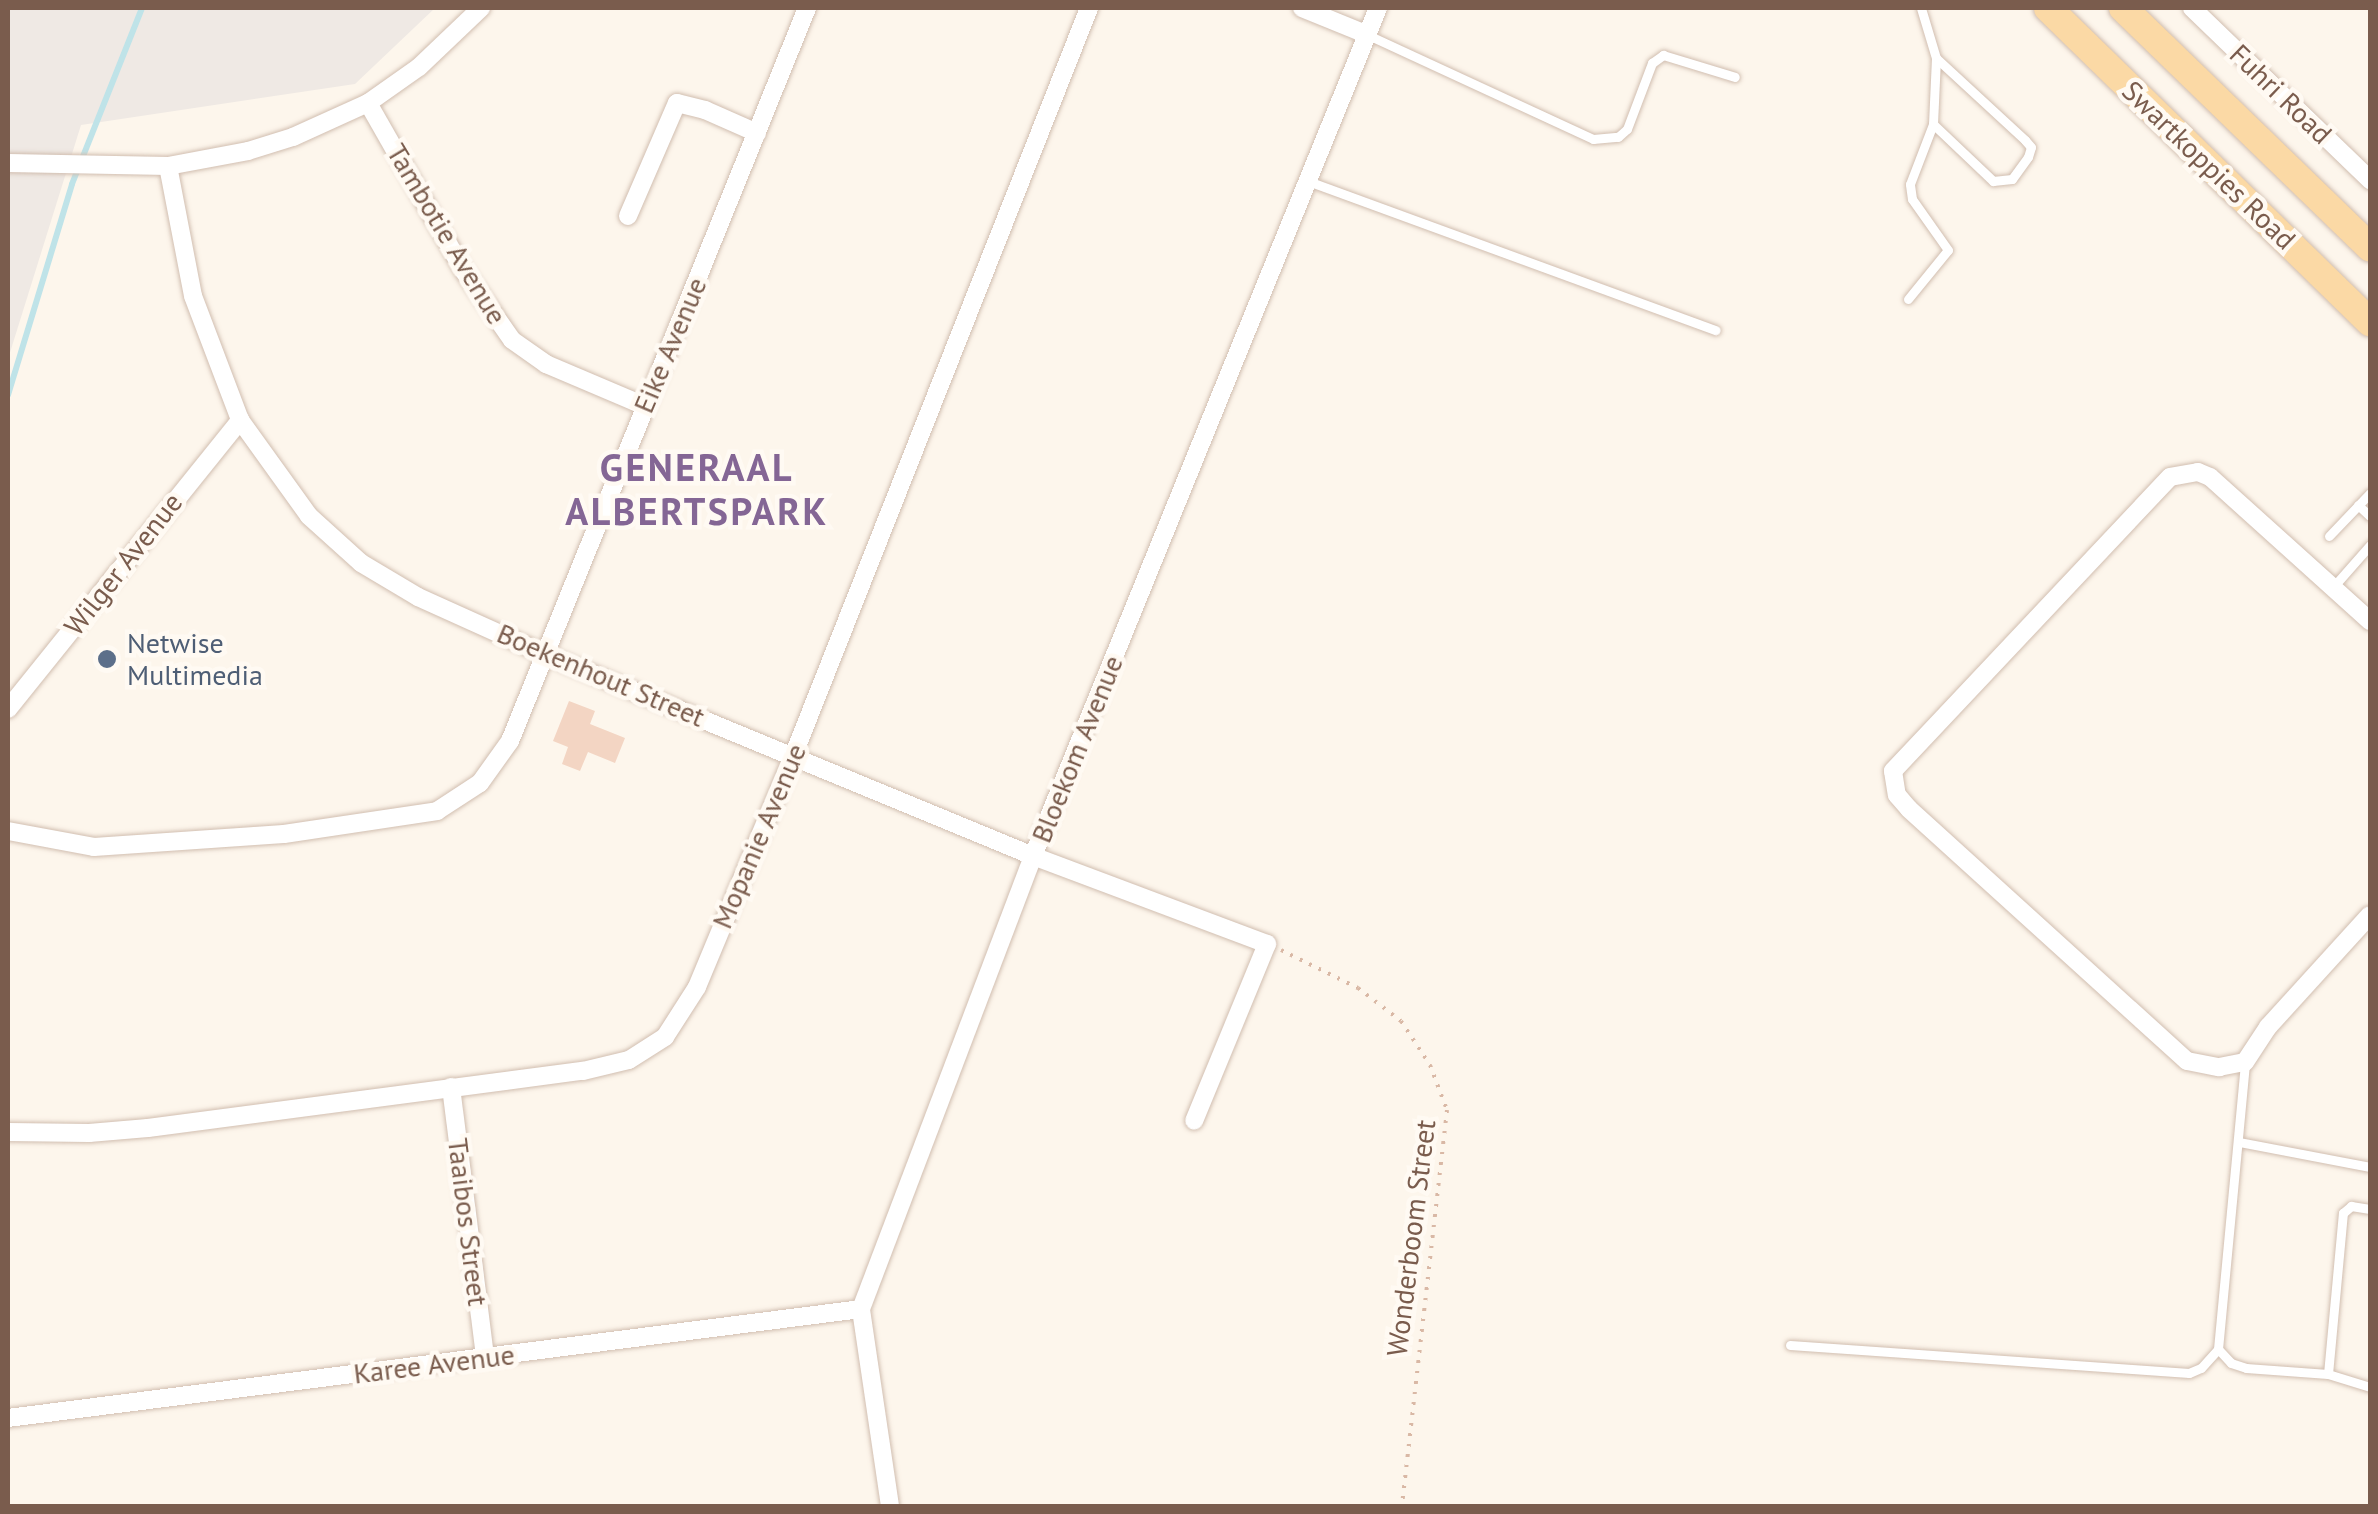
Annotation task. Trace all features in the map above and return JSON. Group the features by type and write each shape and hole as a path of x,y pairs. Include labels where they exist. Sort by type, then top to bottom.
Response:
{"main road":[{"name":"Swartkoppies Road","path":"2048,8 2370,322"},
{"name":"Swartkoppies Road","path":"2123,8 2370,247"}],"street":[{"path":"8,164 168,166 248,152 368,103 419,67 481,8"},
{"name":"Eike Avenue","path":"8,831 94,847 284,834 438,811 464,796 497,763 807,8"},
{"name":"Mopanie Avenue","path":"8,1132 71,1134 148,1128 583,1071 628,1060 664,1037 698,986 794,754 1089,8"},
{"path":"1302,8 1368,34"},
{"name":"Bloekom Avenue","path":"890,1506 861,1309 1033,856 1378,8"},
{"name":"Fuhri Road","path":"2192,8 2370,180"},
{"name":"Tambotie Avenue","path":"368,103 464,271 512,340 546,364 645,406"},
{"path":"628,216 677,103 705,110 757,133"},
{"name":"Boekenhout Street","path":"168,166 193,296 240,420 310,516 350,555 418,598 544,654 794,754 1033,856 1268,944"},
{"name":"Wilger Avenue","path":"8,709 240,420"},
{"path":"2370,621 2210,477 2198,472 2170,477 1893,771 1897,795 1909,809 2174,1052 2205,1065 2246,1062 2268,1027 2370,915"},
{"path":"1194,1121 1268,944"},
{"name":"Taaibos Street","path":"452,1087 485,1357"},
{"name":"Karee Avenue","path":"8,1418 861,1309"}],"lane":[{"path":"1908,299 1948,250 1912,199 1910,184 1933,124 1936,58 1921,8"},
{"path":"1368,34 1593,139 1618,137 1627,129 1652,63 1663,55 1735,77"},
{"path":"1933,124 1994,181 2012,179 2031,147 1936,58"},
{"path":"1308,181 1716,330"},
{"path":"2329,536 2370,493"},
{"path":"2358,506 2370,516"},
{"path":"2334,586 2370,545"},
{"path":"1790,1344 2189,1374 2218,1350 2246,1062"},
{"path":"2239,1142 2370,1167"},
{"path":"2328,1374 2343,1213 2351,1206 2370,1208"},
{"path":"2218,1350 2231,1363 2246,1368 2328,1374 2370,1387"}],"path":[{"name":"Wonderboom Street","path":"1268,944 1358,988 1402,1021 1430,1065 1447,1110 1402,1506"}],"shaded area":[{"path":"8,8 435,8 355,84 81,125 8,359"}],"building":[{"path":"569,701 595,711 590,724 625,738 615,763 588,752 580,771 562,764 568,747 553,741"}],"waterway":[{"path":"8,395 72,184 142,8"}],"place":[{"name":"Netwise Multimedia","path":"107,659"}],"district":[{"name":"GENERAAL ALBERTSPARK","path":"697,489"}]}
